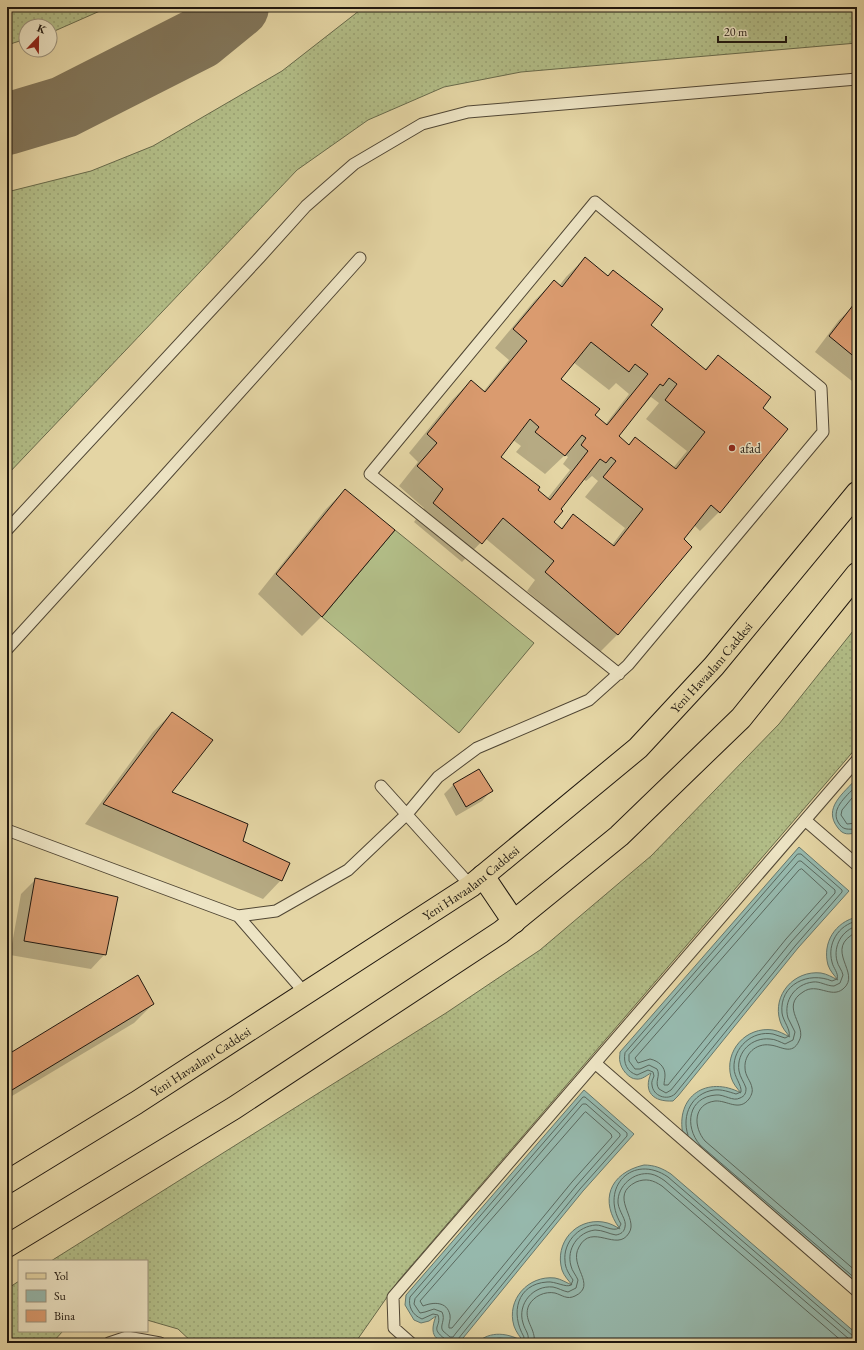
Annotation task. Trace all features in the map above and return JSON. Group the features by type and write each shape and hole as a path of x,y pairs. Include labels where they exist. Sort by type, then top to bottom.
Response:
{"main road":[{"name":"Yeni Havaalanı Caddesi","path":"7,1182 136,1103 477,881 638,748 714,666 857,493"},
{"path":"7,1246 234,1108 514,922 619,836 741,718 857,574"},
{"path":"477,881 514,922"}],"lane":[{"path":"7,530 260,258 306,206 354,164 422,124 468,112 857,79"},
{"path":"7,830 238,916 276,911 348,870 407,814 438,777 477,748 589,700 619,674 628,665 822,432 821,388 595,202 370,474 619,674"},
{"path":"7,650 360,258"},
{"path":"411,1343 394,1328 393,1297 857,760"},
{"path":"381,786 407,814 477,881"},
{"path":"805,820 857,865"},
{"path":"238,916 306,993"},
{"path":"595,1063 857,1291"},
{"path":"109,1343 127,1337 160,1343"}],"green space":[{"path":"7,7 109,7 58,29 58,18 18,18 18,42 7,45"},
{"path":"364,7 857,7 857,43 521,72 444,87 368,120 297,170 7,475 7,192 91,171 153,146 282,71"},
{"path":"395,530 534,643 459,733 322,617"},
{"path":"857,626 857,747 399,1280 355,1343 193,1343 178,1329 148,1320 148,1260 53,1260 446,1013 540,950 651,856 779,724"},
{"path":"18,1282 18,1332 62,1332 52,1343 7,1343 7,1289"}],"water":[{"path":"857,778 857,832 846,834 838,828 832,814 841,795"},
{"path":"799,847 849,891 798,948 678,1096 673,1101 655,1098 648,1086 651,1073 640,1079 633,1079 622,1068 620,1052"},
{"path":"857,917 857,1291 683,1135 682,1121 684,1109 689,1100 696,1093 706,1088 716,1086 728,1088 741,1093 735,1086 731,1077 730,1067 734,1050 739,1042 746,1036 763,1030 775,1030 790,1037 783,1028 778,1011 782,994 787,986 794,980 811,973 823,973 838,980 828,965 827,949 829,941 832,935 842,924"},
{"path":"584,1090 634,1134 583,1191 459,1343 441,1341 434,1335 433,1330 436,1316 429,1321 421,1323 414,1320 405,1305 406,1295"},
{"path":"644,1165 658,1167 671,1174 857,1334 857,1343 477,1343 488,1336 500,1334 524,1342 514,1326 512,1316 513,1307 521,1291 528,1285 545,1278 555,1278 572,1285 562,1270 560,1260 564,1242 569,1234 584,1224 603,1222 620,1229 610,1208 609,1199 611,1190 615,1181 623,1174"}],"building":[{"name":"afad","path":"585,257 608,276 613,270 663,309 651,325 706,370 718,355 771,397 763,408 788,429 720,513 711,505 684,539 692,547 618,635 545,572 554,561 503,518 482,544 433,503 443,489 417,466 437,443 427,434 471,380 485,392 527,341 513,329 554,280 562,287","holes":["591,342 629,372 635,364 648,374 607,425 595,415 600,409 561,379","669,378 677,384 665,400 705,432 676,469 635,437 629,445 619,436 660,384 663,386","530,419 539,427 535,432 565,456 582,435 586,438 581,445 588,451 550,500 538,490 540,487 501,457","611,457 616,461 603,477 643,509 614,546 573,514 562,529 554,522 563,511 561,509 600,459 606,463"]},
{"path":"854,304 857,307 857,359 829,336"},
{"path":"345,489 395,530 322,617 276,574"},
{"path":"172,712 213,740 172,792 248,824 243,841 290,863 282,881 103,804"},
{"path":"479,769 493,791 466,807 453,784"},
{"path":"35,878 118,897 106,955 24,941"},
{"path":"138,975 154,1004 7,1093 7,1055"}],"taxiway":[{"path":"7,124 64,107 200,38 238,7"}],"place":[{"name":"afad","path":"732,448"}]}
